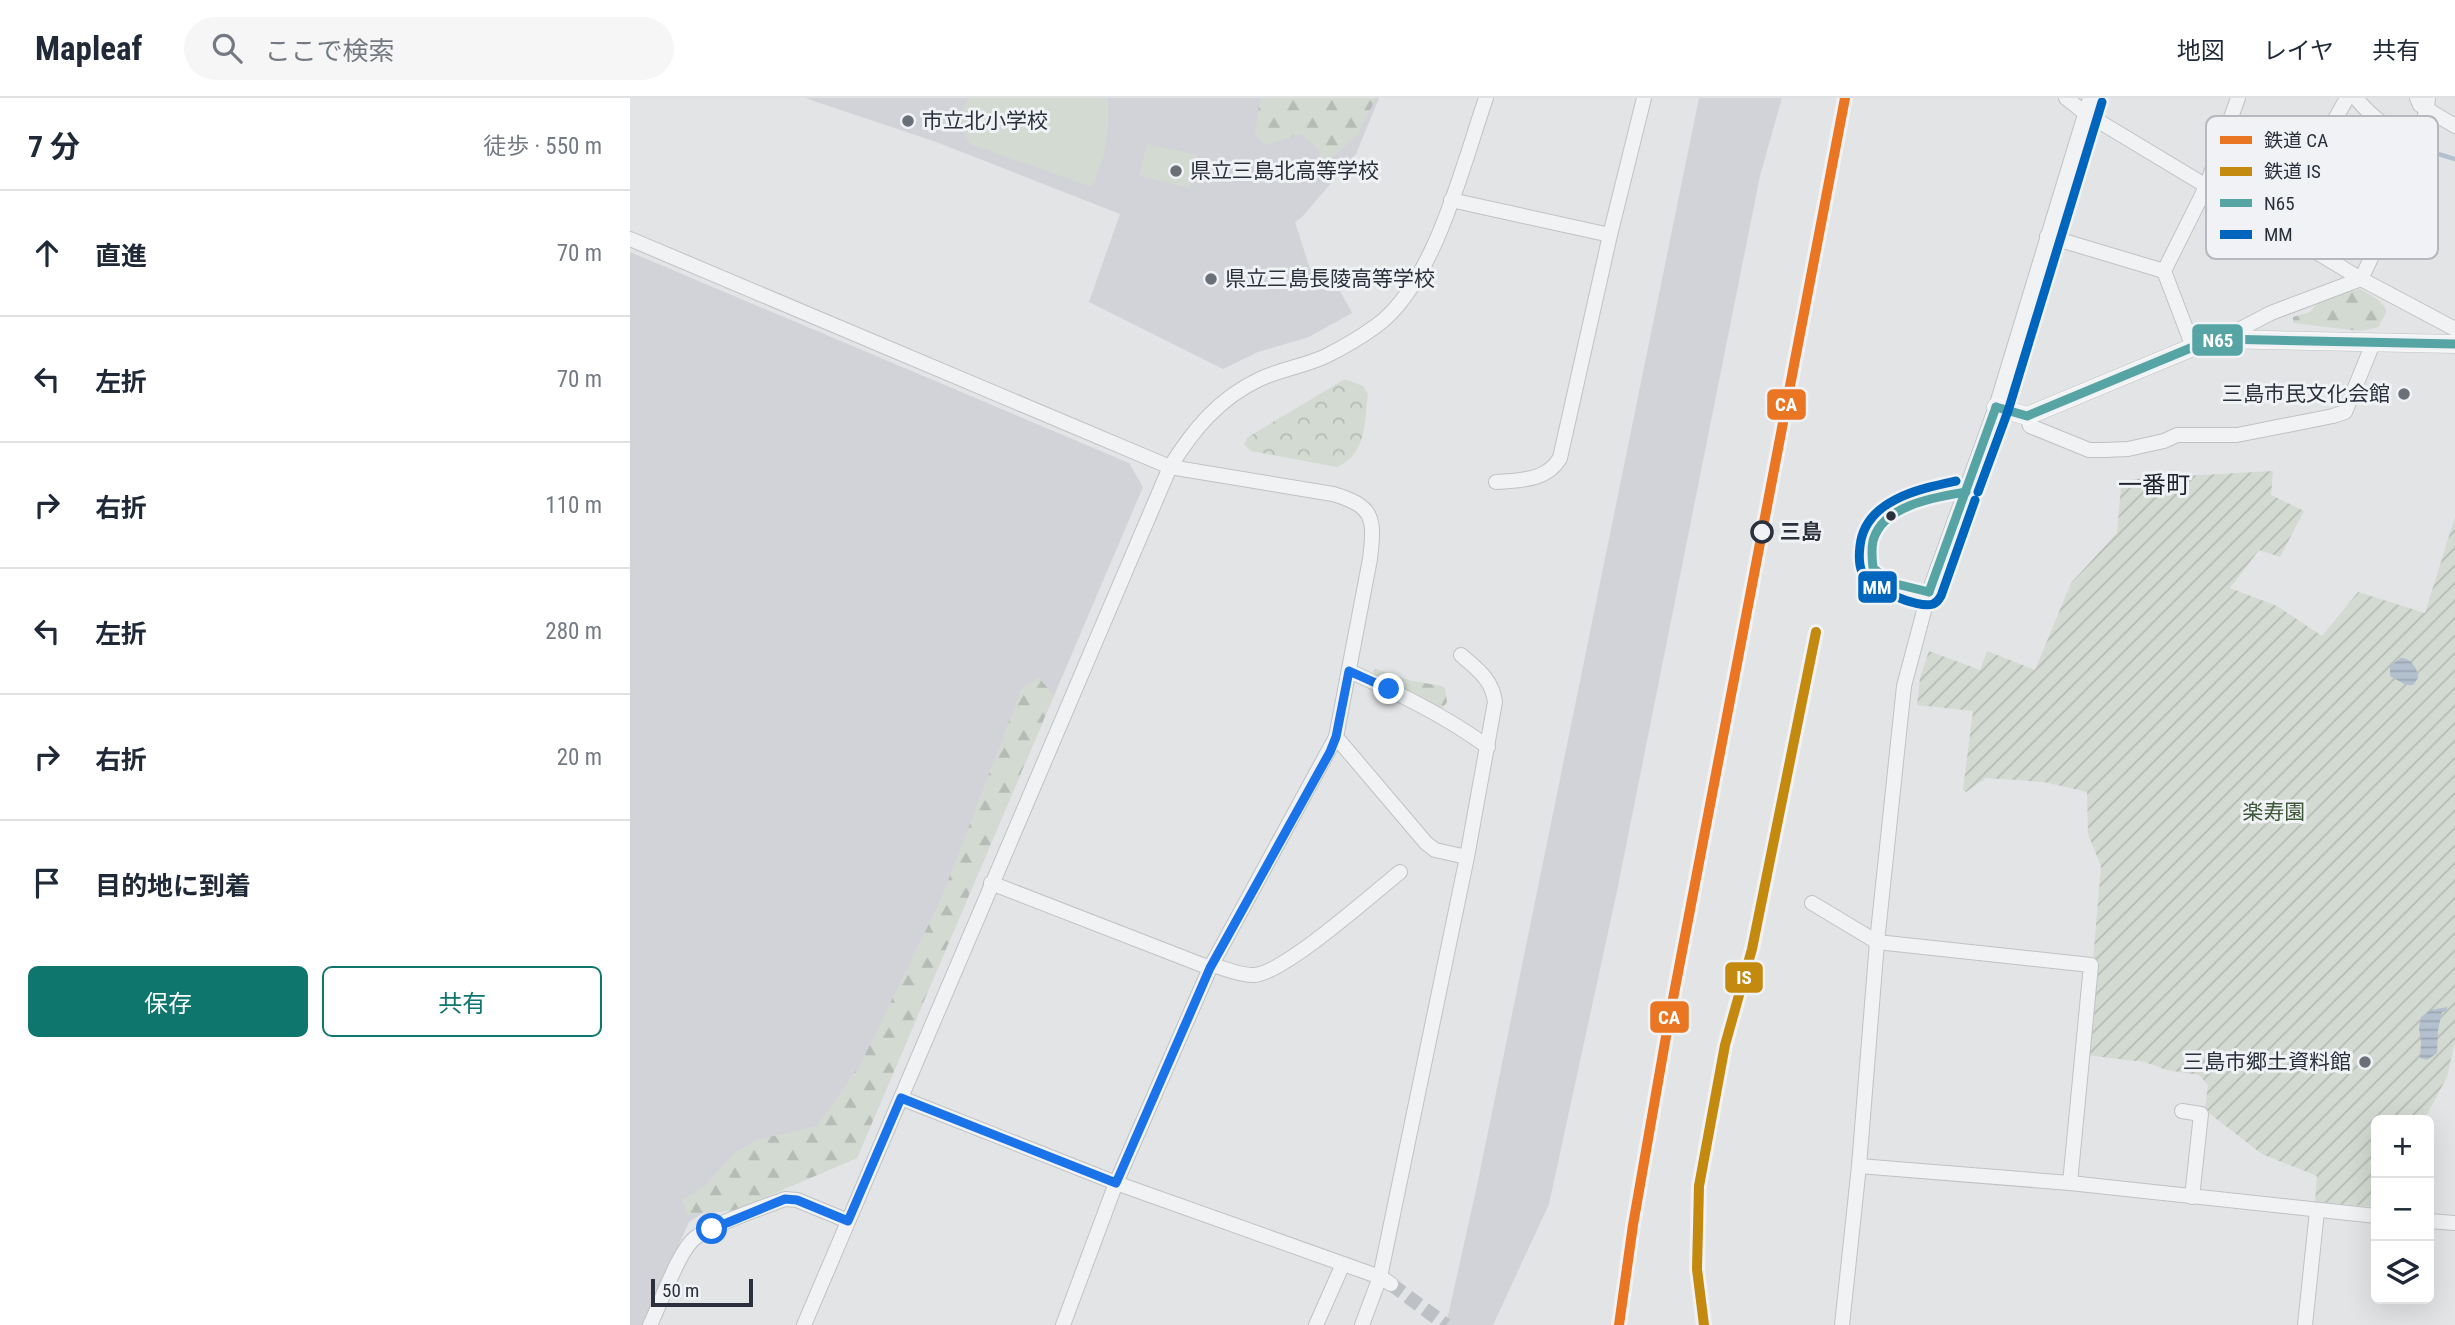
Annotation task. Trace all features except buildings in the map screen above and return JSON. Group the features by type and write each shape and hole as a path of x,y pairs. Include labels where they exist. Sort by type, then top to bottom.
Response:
{"main road":[{"path":"1996,407 2027,416 2193,347 2221,339 2455,344"}],"street":[{"path":"804,1325 1170,467 1188,437 1210,413 1238,391 1261,378 1326,356 1378,326 1409,292 1433,248 1486,98"},
{"path":"1496,482 1524,480 1547,474 1560,458 1610,234 1644,98"},
{"path":"2066,98 2085,113 2206,187 2164,271 2193,347"},
{"path":"1842,1325 1859,1166 1877,942 1905,686 1929,592 1996,407 2090,98"},
{"path":"2232,116 2238,98"},
{"path":"2337,116 2347,98"},
{"path":"2356,98 2371,116"},
{"path":"2417,98 2420,105 2428,104 2455,127"},
{"path":"1451,200 1610,234"},
{"path":"2047,236 2164,271"},
{"path":"630,239 1170,467 1333,494 1352,499 1369,513 1372,537 1336,737 1211,967 1116,1183 1063,1325"},
{"path":"2328,259 2455,329"},
{"path":"2221,339 2271,313 2361,279 2371,259"},
{"path":"2027,416 2030,426 2089,450 2128,449 2164,441 2177,435 2237,435 2333,416 2345,412 2374,341"},
{"path":"1362,1325 1386,1280 1488,747 1494,702 1493,688 1461,655"},
{"path":"1349,671 1426,707 1488,747"},
{"path":"1336,737 1426,844 1435,850 1466,857"},
{"path":"991,883 1211,967 1253,976 1268,972 1333,926 1400,872"},
{"path":"1812,902 1877,942 2091,965 2070,1183"},
{"path":"901,1098 1116,1183 1386,1280"},
{"path":"2182,1111 2201,1114 2192,1197"},
{"path":"1859,1166 2070,1183 2371,1215"},
{"path":"650,1325 684,1252 694,1238 785,1199 797,1200 848,1221"},
{"path":"2305,1325 2318,1210"},
{"path":"2434,1221 2455,1223"},
{"path":"1316,1325 1343,1264"}],"shaded area":[{"path":"805,98 1379,98 1356,154 1295,222 1310,269 1339,289 1352,313 1309,337 1258,352 1223,369 1089,302 1120,214 939,143"},
{"path":"1699,98 1782,98 1760,176 1617,891 1549,1204 1493,1325 1446,1325 1478,1181"},
{"path":"630,252 1129,463 1143,487 857,1158 735,1210 701,1214 689,1222 642,1325 630,1325"}],"green space":[{"path":"968,98 1108,98 1106,144 1092,187 970,144 958,122"},
{"path":"1260,98 1376,98 1358,134 1322,167 1319,149 1300,134 1266,145 1255,135"},
{"path":"1147,144 1197,155 1190,188 1139,176"},
{"path":"2360,289 2376,299 2385,309 2379,327 2360,331 2293,323 2293,317 2310,312 2321,299"},
{"path":"1345,379 1363,386 1368,394 1359,446 1347,461 1337,467 1251,451 1244,444 1248,437"},
{"name":"楽寿園","path":"2273,471 2271,495 2304,511 2280,557 2259,550 2230,588 2277,606 2322,636 2358,592 2425,613 2455,517 2455,1041 2447,1077 2427,1115 2371,1115 2371,1207 2315,1202 2317,1176 2262,1154 2205,1110 2208,1085 2199,1075 2167,1070 2145,1062 2085,1055 2101,866 2088,834 2087,792 2044,782 1986,778 1966,792 1963,790 1973,711 1917,705 1920,678 1929,651 1980,670 1987,651 2035,670 2071,583 2117,533 2121,486 2134,479"},
{"path":"1376,669 1408,680 1441,686 1445,688 1447,702 1442,709 1438,709 1400,686 1382,680 1372,672"},
{"path":"1038,677 1054,695 857,1158 735,1210 687,1215 682,1200 705,1186 735,1152 757,1140 817,1126 860,1065 941,899 1021,690"}],"water":[{"path":"2401,658 2411,662 2415,668 2418,678 2413,685 2406,685 2390,676 2390,666"},
{"path":"2447,1007 2447,1011 2442,1012 2438,1030 2437,1053 2427,1060 2420,1058 2421,1017 2431,1010"}],"waterway":[{"path":"2438,154 2455,159"}],"tunnel":[{"path":"1391,1284 1446,1325"}],"rail line":[{"name":"CA","path":"1619,1325 1633,1225 1668,1025 1845,98"},
{"name":"IS","path":"1704,1325 1697,1269 1699,1186 1725,1045 1752,949 1816,632"}],"transit line":[{"name":"MM","path":"1978,492 2008,411 2102,102"},
{"name":"N65","path":"1996,407 2027,416 2193,347 2221,339 2455,344"},
{"name":"N65","path":"1929,592 1996,407"},
{"name":"MM","path":"1956,481 1896,499 1872,518 1864,530 1860,549 1860,566 1866,578 1894,596 1926,605 1936,602 1941,596 1975,500"},
{"name":"N65","path":"1929,592 1892,583 1873,568 1873,541 1878,529 1898,511 1926,500 1966,492"}],"place":[{"name":"市立北小学校","path":"908,121"},
{"name":"県立三島北高等学校","path":"1176,171"},
{"name":"県立三島長陵高等学校","path":"1211,279"},
{"name":"三島市民文化会館","path":"2404,394"},
{"name":"三島","path":"1762,532"},
{"name":"三島市郷土資料館","path":"2365,1062"}],"district":[{"name":"一番町","path":"2154,485"}],"route":[{"path":"712,1229 785,1199 797,1200 848,1221 901,1098 1116,1183 1210,968 1330,752 1336,737 1349,671 1389,689"}]}
